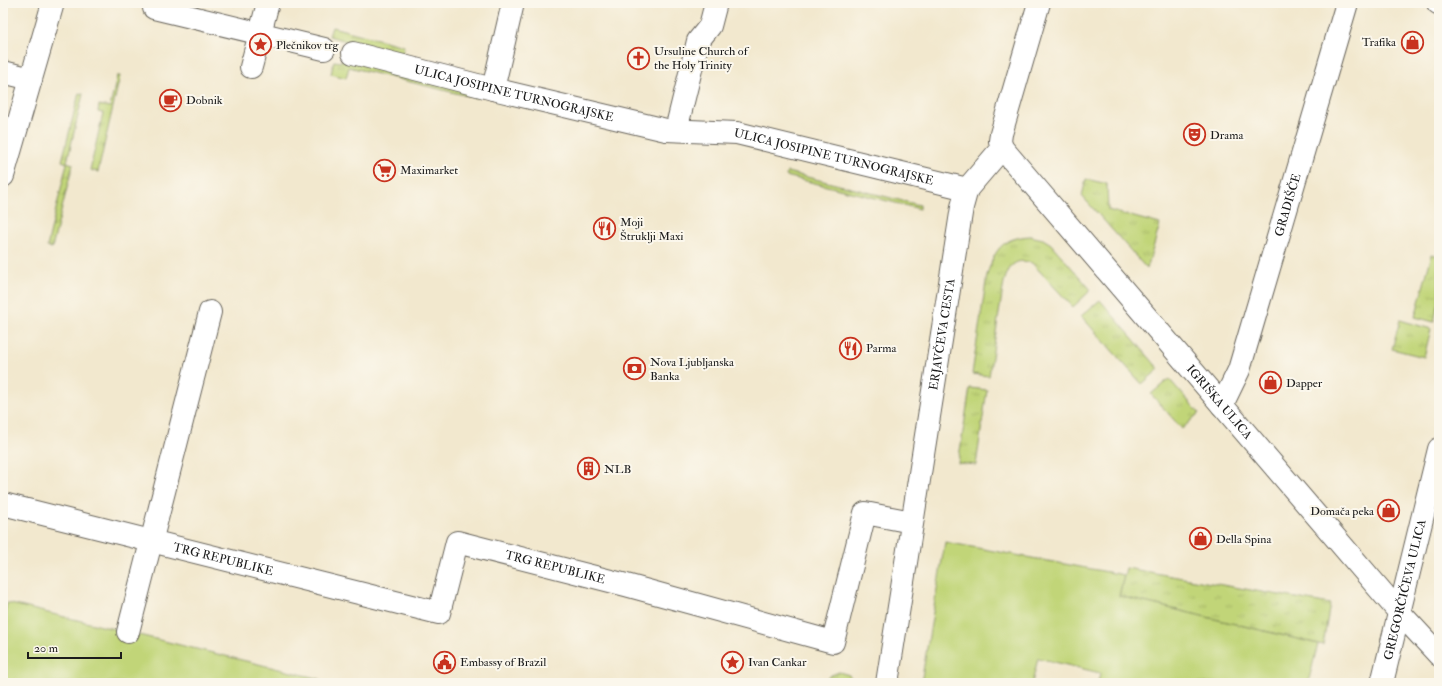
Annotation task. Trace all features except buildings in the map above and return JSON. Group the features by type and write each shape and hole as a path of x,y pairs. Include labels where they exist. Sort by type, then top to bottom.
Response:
{"street":[{"path":"3,176 53,3"},
{"path":"156,3 154,8 324,49"},
{"path":"251,67 268,3"},
{"path":"493,89 513,3"},
{"path":"676,130 698,41 710,26 716,3"},
{"path":"964,198 1002,148 1000,142 1001,134 1039,3"},
{"name":"GRADIŠČE","path":"1222,405 1239,370 1347,3"},
{"name":"ULICA JOSIPINE TURNOGRAJSKE","path":"353,53 493,89 666,130 737,133 964,198"},
{"path":"3,72 31,78"},
{"name":"IGRIŠKA ULICA","path":"1002,148 1399,612 1439,655"},
{"name":"ERJAVČEVA CESTA","path":"887,683 964,198"},
{"path":"128,632 210,312"},
{"name":"GREGORČIČEVA ULICA","path":"1382,683 1439,449"},
{"name":"TRG REPUBLIKE","path":"3,504 439,613 457,542 626,585 834,642 865,513 912,522"}],"green space":[{"path":"332,27 404,46 402,55 477,94 476,98 349,67 346,78 331,74 334,61 341,62 346,41 329,36"},
{"path":"117,76 120,76 98,172 90,170 103,113 98,112 99,105 110,107"},
{"path":"79,93 83,94 67,162 73,164 52,248 47,247 67,163 62,161"},
{"path":"787,172 920,205 920,209 786,176"},
{"path":"1086,179 1107,184 1108,210 1160,224 1147,269 1082,196"},
{"path":"1030,236 1043,239 1051,244 1091,290 1073,307 1032,263 1026,261 1017,262 1010,268 1004,282 989,376 972,374 987,275 993,258 1001,246 1006,242 1020,237"},
{"path":"1432,254 1439,256 1439,301 1434,322 1415,317"},
{"path":"1100,300 1159,369 1142,384 1081,316"},
{"path":"1400,320 1431,329 1424,357 1392,349"},
{"path":"1169,379 1199,413 1182,429 1151,394"},
{"path":"970,388 987,390 976,465 958,463"},
{"path":"945,542 1124,575 1119,596 1318,644 1308,683 1098,683 1100,673 1038,658 1032,683 921,683"},
{"path":"1126,568 1330,604 1323,645 1119,596"},
{"path":"7,603 320,679 319,683 3,683 3,620"},
{"path":"839,672 849,675 855,683 824,683 829,676"}],"place":[{"name":"Trafika","path":"1412,42"},
{"name":"Plečnikov trg","path":"261,45"},
{"name":"Ursuline Church of the Holy Trinity","path":"638,58"},
{"name":"Dobnik","path":"170,100"},
{"name":"Drama","path":"1195,135"},
{"name":"Maximarket","path":"385,170"},
{"name":"Moji Štruklji Maxi","path":"605,229"},
{"name":"Parma","path":"850,348"},
{"name":"Nova Ljubljanska Banka","path":"634,369"},
{"name":"Dapper","path":"1271,383"},
{"name":"NLB","path":"588,469"},
{"name":"Domača peka","path":"1389,511"},
{"name":"Della Spina","path":"1200,539"},
{"name":"Embassy of Brazil","path":"444,662"},
{"name":"Ivan Cankar","path":"732,662"}]}
